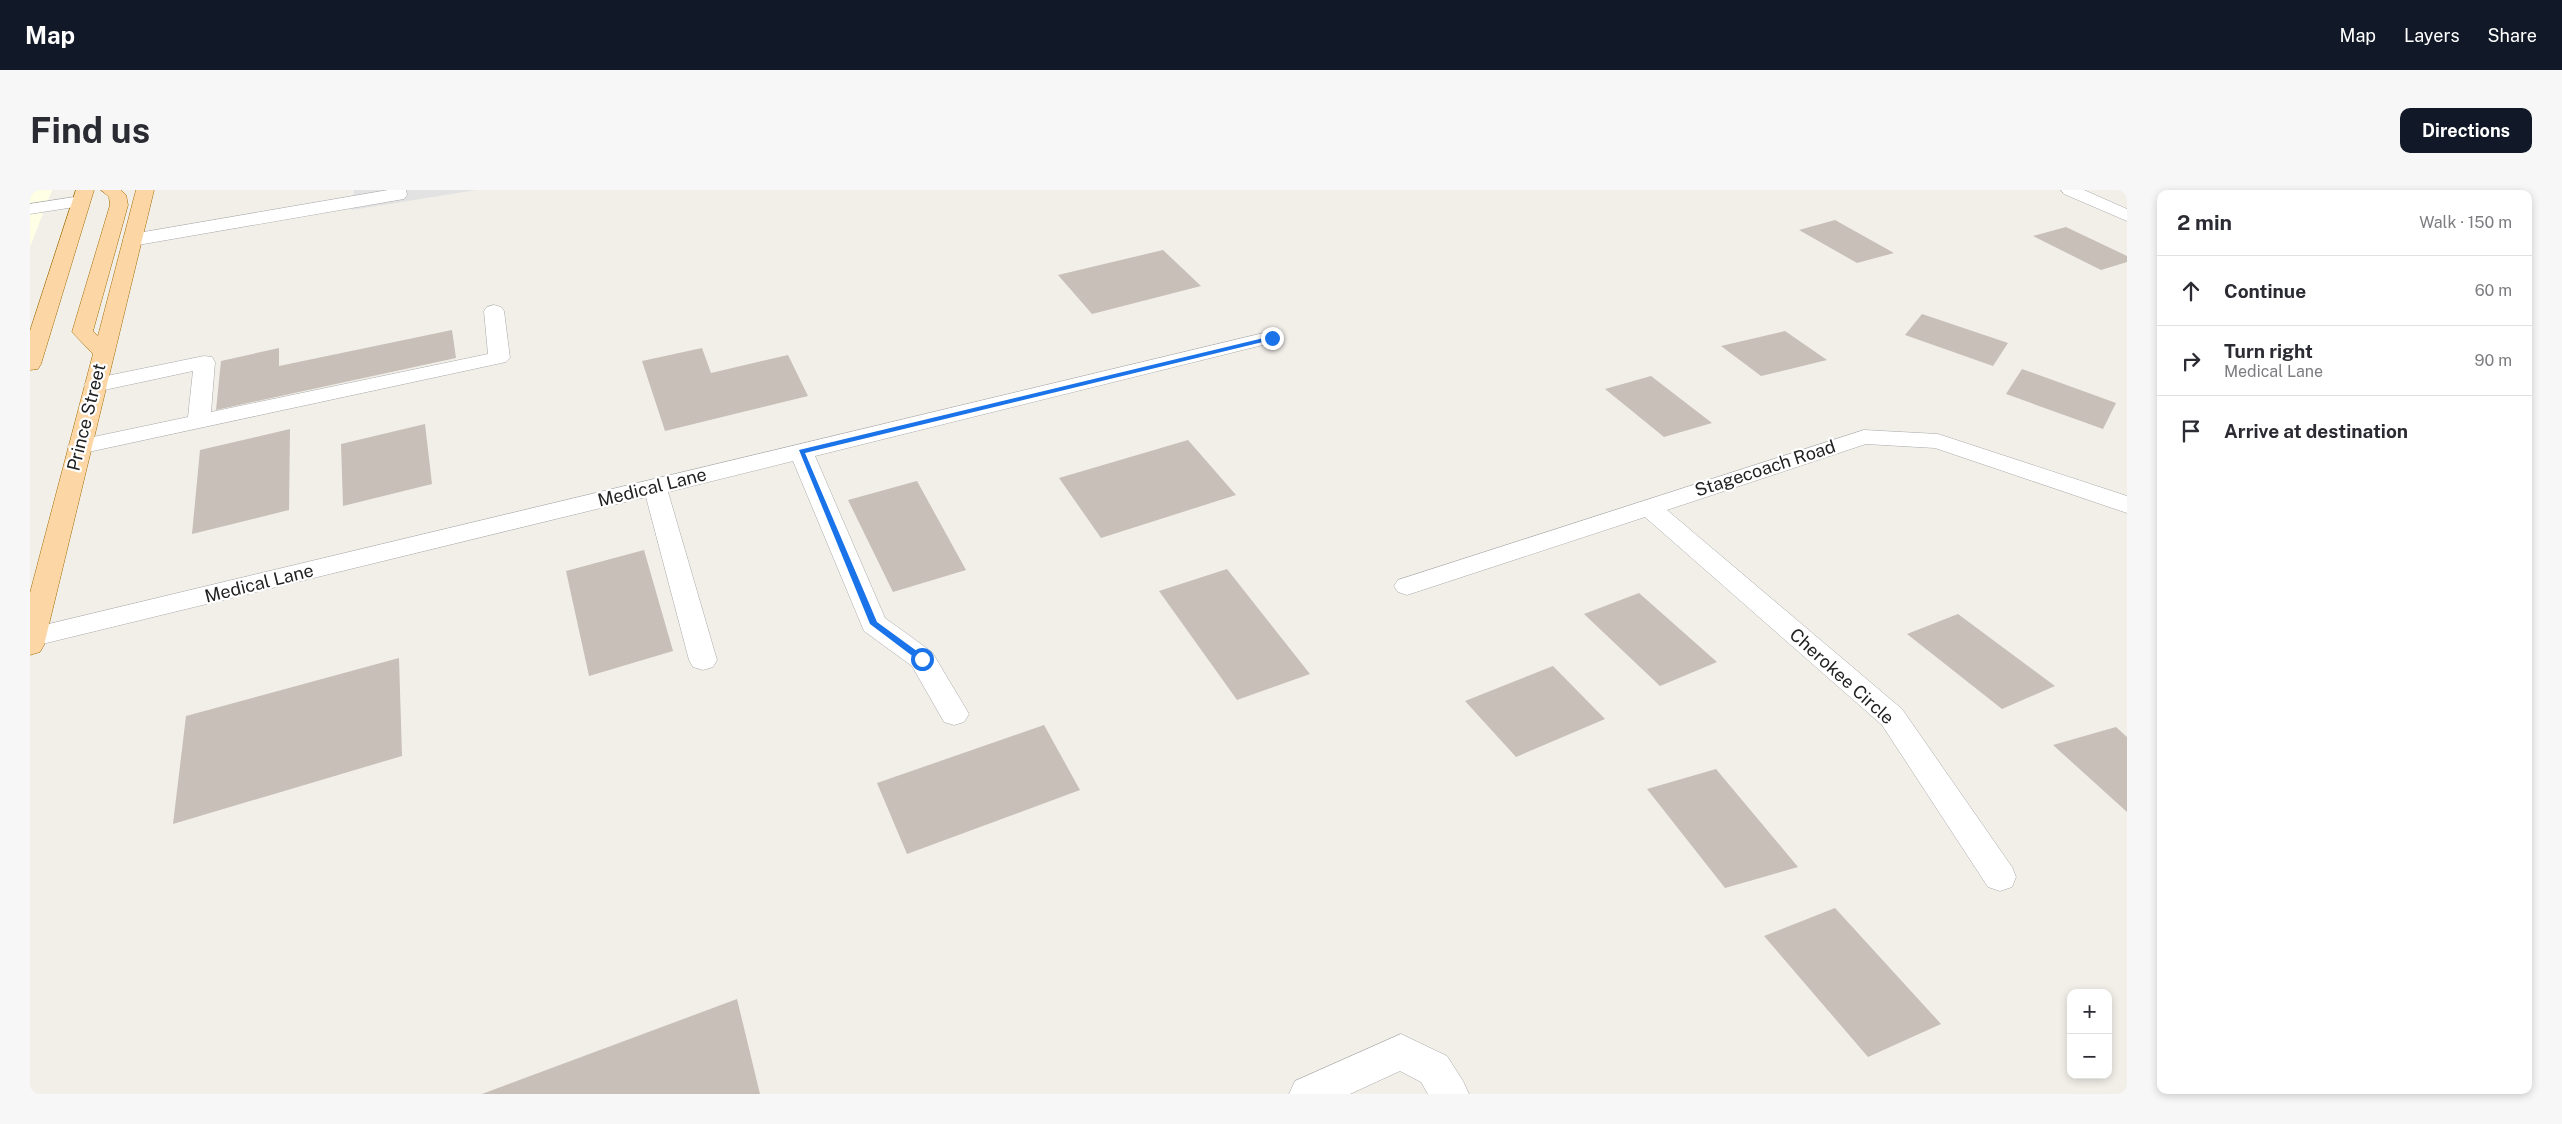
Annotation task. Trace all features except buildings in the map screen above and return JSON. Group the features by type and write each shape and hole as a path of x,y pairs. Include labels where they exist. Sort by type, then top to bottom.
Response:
{"main road":[{"path":"102,352 82,332 119,205 117,195 110,190"},
{"name":"Prince Street","path":"31,640 102,352 145,190"},
{"path":"30,364 83,195"}],"street":[{"path":"30,192 45,190"},
{"path":"132,240 398,195 397,190"},
{"path":"2070,190 2127,216"},
{"path":"30,208 83,195"},
{"path":"79,446 499,358 494,311"},
{"name":"Medical Lane","path":"31,640 801,451 1272,338"},
{"path":"95,385 204,362 200,422"},
{"name":"Stagecoach Road","path":"1407,586 1864,437 1938,441 2127,505"},
{"path":"801,451 874,624 922,659 954,714"},
{"path":"655,487 703,660"},
{"name":"Cherokee Circle","path":"1648,506 1892,717 2000,877"},
{"path":"1308,1094 1401,1052 1434,1069 1450,1094"}],"shaded area":[{"path":"30,190 52,190 30,247"},
{"path":"354,190 476,190 352,210"}],"route":[{"path":"922,659 874,624 801,451 1272,338"}]}
